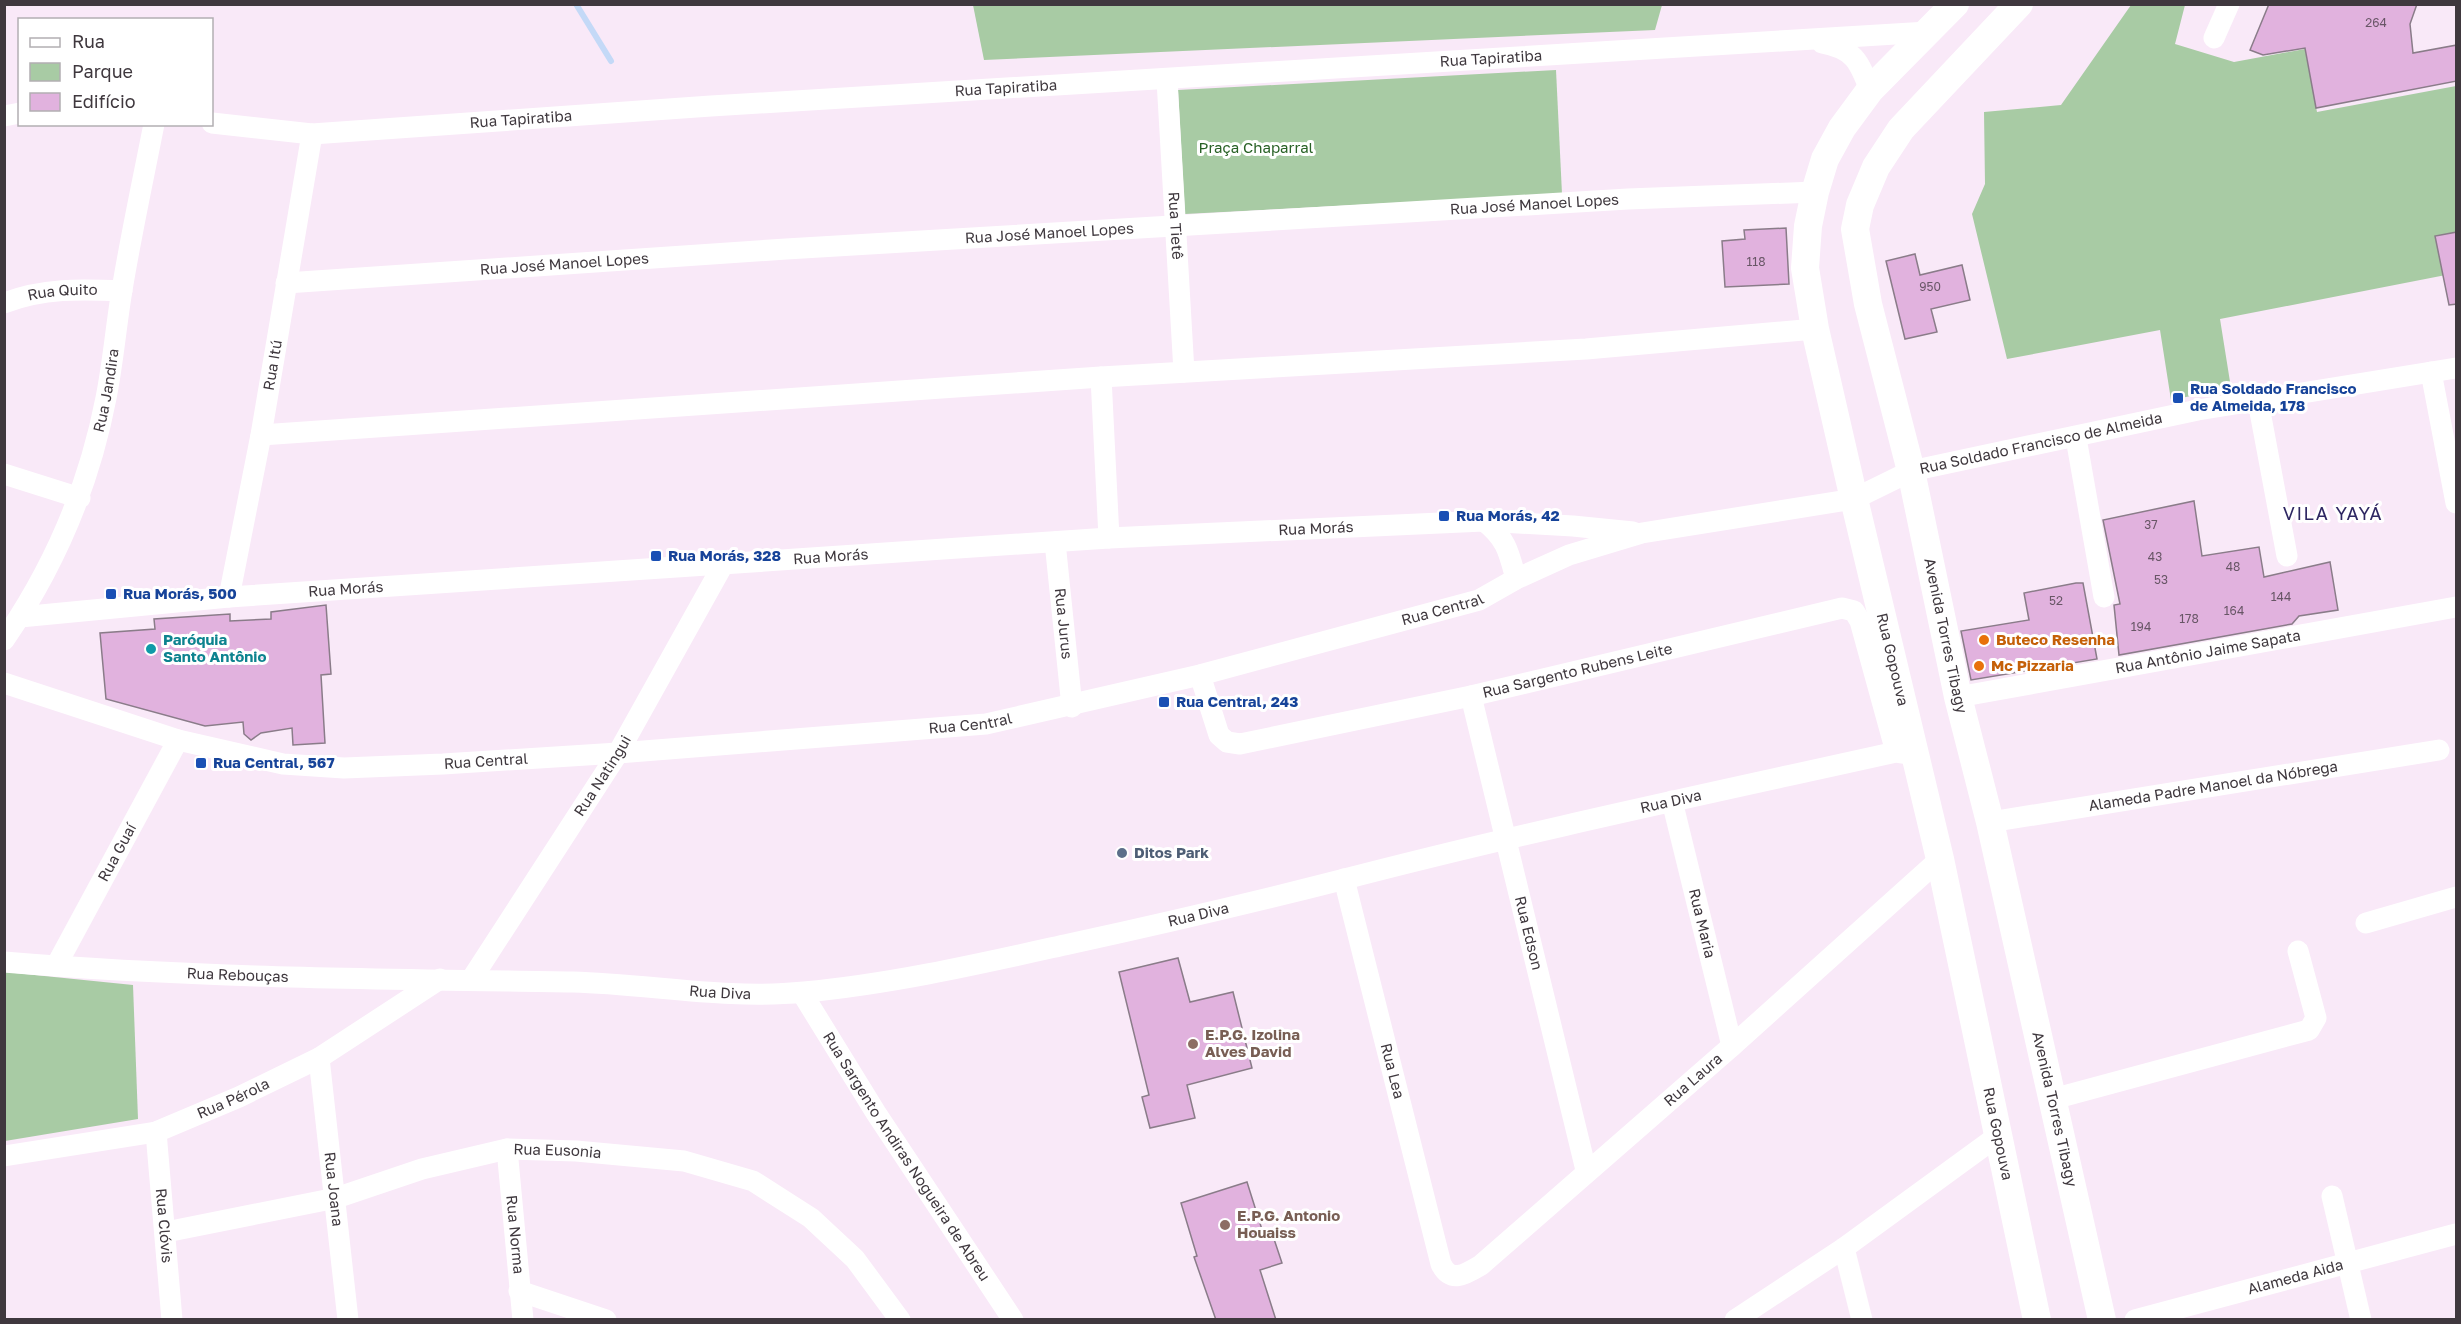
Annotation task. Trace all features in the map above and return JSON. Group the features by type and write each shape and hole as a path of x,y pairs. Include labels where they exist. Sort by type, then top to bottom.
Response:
{"main road":[{"name":"Rua Gopouva","path":"1955,4 1870,90 1842,128 1825,159 1815,192 1808,226 1805,268 1815,329 1854,499 1906,753 1940,859 2037,1320"},
{"name":"Avenida Torres Tibagy","path":"2019,4 1900,129 1876,167 1860,205 1856,238 1868,303 1911,471 1958,697 1990,822 2102,1320"}],"street":[{"path":"2214,38 2229,4"},
{"name":"Rua Tapiratiba","path":"213,123 312,134 711,106 1928,32"},
{"name":"Rua Tapiratiba","path":"1801,39 1842,47 1860,64 1870,90"},
{"name":"Rua Tietê","path":"1167,80 1184,372"},
{"name":"Rua Jandira","path":"4,640 20,617 57,552 80,498 106,398 122,291 154,126"},
{"name":"Rua Itú","path":"229,597 261,435 312,134"},
{"name":"Rua José Manoel Lopes","path":"286,283 798,249 1177,228 1628,199 1815,192"},
{"name":"Rua Quito","path":"4,303 21,296 65,288 122,291"},
{"path":"261,435 1101,377 1586,349 1815,329"},
{"name":"Rua Soldado Francisco de Almeida","path":"1911,471 2198,411 2457,368"},
{"path":"2431,372 2457,503"},
{"path":"1101,377 1109,538"},
{"path":"2258,401 2287,556"},
{"path":"2076,438 2104,597"},
{"name":"Rua Central","path":"4,683 178,740 283,764 344,768 618,753 986,724 1072,707 1200,675 1479,600 1516,579 1569,555 1642,533 1854,499 1911,471"},
{"path":"4,474 80,498"},
{"path":"1484,521 1499,533 1507,548 1516,579"},
{"name":"Rua Morás","path":"20,617 229,597 1109,538 1484,521 1642,533"},
{"name":"Rua Jurus","path":"1054,542 1072,707"},
{"name":"Rua Natingui","path":"471,980 618,753 724,563"},
{"name":"Rua Antônio Jaime Sapata","path":"1958,697 2457,607"},
{"name":"Rua Sargento Rubens Leite","path":"1200,675 1219,735 1227,742 1239,744 1471,696 1842,608 1854,611 1860,621 1906,753"},
{"name":"Rua Edson","path":"1471,696 1586,1170"},
{"name":"Rua Guaí","path":"56,966 178,740"},
{"name":"Alameda Padre Manoel da Nóbrega","path":"1990,822 2439,750"},
{"name":"Rua Diva","path":"471,980 585,983 715,993 802,993 982,964 1237,908 1344,879 1672,801 1906,753"},
{"name":"Rua Maria","path":"1672,801 1732,1046"},
{"name":"Rua Laura","path":"1441,1264 1446,1273 1454,1277 1464,1275 1481,1265 1586,1170 1732,1046 1940,859"},
{"name":"Rua Lea","path":"1344,879 1441,1264"},
{"path":"2366,923 2457,897"},
{"path":"2052,1099 2309,1030 2316,1018 2298,951"},
{"name":"Rua Rebouças","path":"4,962 167,974 341,980 471,980"},
{"name":"Rua Pérola","path":"4,1156 156,1132 239,1097 319,1058 440,979"},
{"name":"Rua Sargento Andiras Nogueira de Abreu","path":"802,993 876,1113 1013,1320"},
{"name":"Rua Joana","path":"319,1058 348,1320"},
{"name":"Rua Clóvis","path":"156,1132 172,1320"},
{"path":"1735,1320 1844,1248 1999,1135"},
{"name":"Rua Eusonia","path":"166,1232 336,1198 422,1169 507,1149 576,1151 684,1161 753,1181 811,1218 855,1259 900,1320"},
{"name":"Rua Norma","path":"507,1149 523,1320"},
{"path":"2332,1196 2361,1320"},
{"name":"Alameda Aida","path":"2135,1320 2457,1234"},
{"path":"1844,1248 1862,1320"},
{"path":"519,1291 606,1320"}],"green space":[{"path":"973,5 1662,5 1655,30 984,60"},
{"path":"2131,5 2185,5 2175,44 2234,62 2305,49 2317,112 2456,86 2456,273 2220,319 2231,388 2171,400 2160,330 2007,359 1972,214 1985,184 1984,112 2061,105"},
{"name":"Praça Chaparral","path":"1556,70 1562,194 1185,214 1178,90"},
{"path":"5,972 133,985 138,1119 5,1141"}],"building":[{"path":"2269,4 2417,4 2410,24 2413,53 2457,45 2457,81 2316,108 2305,48 2263,55 2250,50"},
{"path":"1786,228 1789,284 1725,287 1722,241 1745,239 1744,230"},
{"path":"2457,232 2457,304 2449,305 2435,236"},
{"path":"1915,254 1920,275 1962,265 1970,300 1931,309 1937,332 1905,339 1886,261"},
{"path":"2194,501 2202,556 2259,547 2264,577 2330,562 2338,610 2299,616 2292,624 2119,655 2114,605 2120,604 2103,520"},
{"path":"2083,583 2097,659 1971,680 1961,631 2029,620 2024,593"},
{"path":"326,605 331,674 321,675 325,743 293,745 292,728 261,733 251,740 244,734 243,722 205,726 106,699 100,633 155,629 154,619 230,614 230,621 271,619 271,612"},
{"path":"1178,958 1190,1002 1233,992 1252,1068 1187,1085 1195,1118 1150,1128 1142,1097 1149,1095 1119,972"},
{"path":"1247,1182 1264,1236 1272,1233 1282,1263 1260,1270 1276,1320 1216,1320 1194,1257 1197,1256 1181,1203"}],"waterway":[{"path":"576,4 611,61"}],"place":[{"name":"Rua Soldado Francisco de Almeida, 178","path":"2178,398"},
{"name":"Rua Morás, 42","path":"1444,516"},
{"name":"Rua Morás, 328","path":"656,556"},
{"name":"Rua Morás, 500","path":"111,594"},
{"name":"Buteco Resenha","path":"1984,640"},
{"name":"Paróquia Santo Antônio","path":"151,649"},
{"name":"Mc Pizzaria","path":"1979,666"},
{"name":"Rua Central, 243","path":"1164,702"},
{"name":"Rua Central, 567","path":"201,763"},
{"name":"Ditos Park","path":"1122,853"},
{"name":"E.P.G. Izolina Alves David","path":"1193,1044"},
{"name":"E.P.G. Antonio Houaiss","path":"1225,1225"}],"district":[{"name":"VILA YAYÁ","path":"2333,514"}]}
